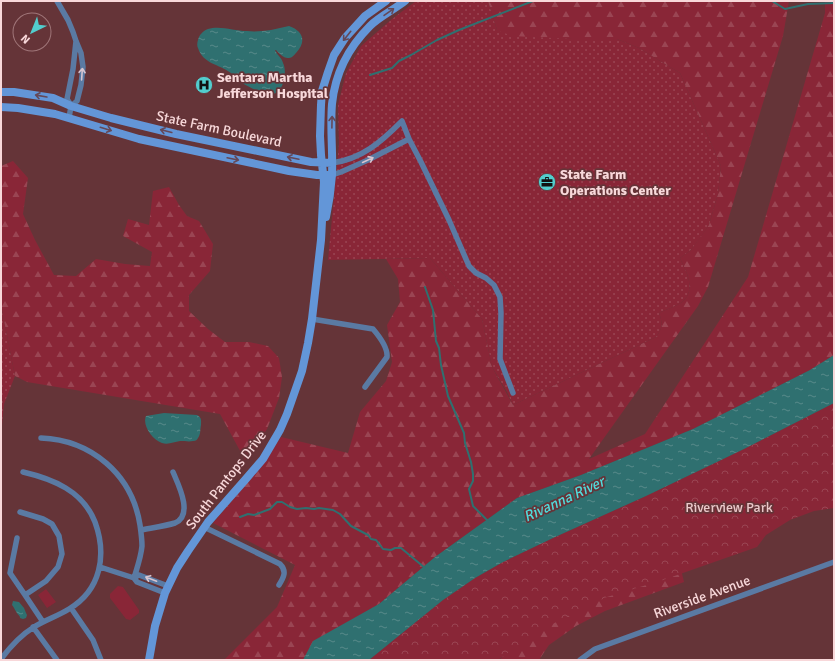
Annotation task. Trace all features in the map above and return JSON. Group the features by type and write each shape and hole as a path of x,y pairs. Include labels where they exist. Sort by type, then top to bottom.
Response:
{"street":[{"path":"57,1 68,20 81,52 83,67 81,85 77,101 71,106"},
{"path":"328,175 322,163 320,136 322,91 328,72 334,55 345,38 364,16 386,1"},
{"path":"328,175 332,163 332,104 334,92 345,60 354,45 371,25 405,1"},
{"path":"69,118 71,106 67,99 76,41"},
{"name":"State Farm Boulevard","path":"1,92 14,92 53,98 71,106 176,134 322,163 332,163 349,159 372,148 385,138 402,121 469,266 494,285 500,297 500,359 514,393"},
{"name":"State Farm Boulevard","path":"1,107 34,110 69,118 174,147 308,175 328,175 341,172 409,139"},
{"name":"South Pantops Drive","path":"149,660 155,626 166,590 177,568 204,527 263,459 280,430 287,414 302,371 308,343 321,240 328,207 328,175"},
{"path":"312,319 373,329 386,349 387,357 365,387"},
{"path":"40,438 55,439 76,444 93,453 111,468 125,484 131,495 139,517 142,536 141,551 134,578"},
{"path":"1,660 21,637 33,627 62,614 79,602 92,586 97,576 102,553 98,530 89,509 75,494 62,485 46,478 23,472"},
{"path":"141,530 174,523 181,518 184,506 180,489 173,472"},
{"path":"20,512 52,524 59,536 62,554 58,567 46,581 25,595"},
{"path":"204,527 280,564 284,577 279,585"},
{"path":"17,538 10,573 43,622"},
{"name":"Riverside Avenue","path":"580,660 595,649 834,562"},
{"path":"100,567 134,578 137,582 166,590"},
{"path":"71,608 93,640 101,660"},
{"path":"33,627 57,660"}],"green space":[{"path":"416,1 488,1 497,30 573,39 617,39 639,48 680,73 721,166 718,194 709,225 691,250 680,258 689,280 689,292 682,302 659,313 662,325 656,337 513,405 492,367 482,319 430,258 328,260 339,144 338,105 346,73 361,46 392,19"},
{"path":"488,1 789,1 783,36 708,287 698,306 589,459 645,434 748,277 825,13 825,1 834,1 834,355 810,370 693,429 581,475 517,498 435,557 379,604 314,641 303,660 224,660 277,607 295,565 213,523 261,467 281,437 348,453 360,412 386,381 392,362 387,325 400,302 398,279 386,259 430,258 482,319 492,367 513,405 656,337 662,325 659,313 682,302 689,292 689,280 680,258 691,250 709,225 718,194 721,166 680,73 639,48 617,39 573,39 512,36 497,30"},
{"path":"13,161 28,178 23,214 54,275 76,276 96,259 125,264 150,266 152,252 123,236 128,219 149,225 153,191 169,187 187,216 199,221 213,244 210,271 189,295 189,311 208,329 225,342 249,342 268,346 279,358 282,377 279,398 267,429 255,448 245,460 220,414 27,382 15,376 1,305 1,166"},
{"path":"1,305 15,376 4,404 1,436"},
{"name":"Riverview Park","path":"834,403 834,508 814,511 790,520 766,535 757,547 663,580 607,597 535,633 498,660 369,660 443,600 475,578 503,562 744,449"},
{"path":"679,561 684,582 605,611 576,626 549,645 539,660 500,660 528,619"},
{"path":"118,586 123,587 139,610 139,613 130,620 126,619 110,598 110,594"},
{"path":"46,589 56,602 47,608 38,595"}],"water":[{"path":"289,26 298,31 302,37 302,44 296,53 290,58 283,57 275,50 282,61 285,73 283,84 280,89 272,94 267,94 251,88 242,83 235,75 207,61 200,53 197,46 200,35 206,30 213,28 256,31 271,30"},
{"name":"Rivanna River","path":"834,355 834,403 744,449 503,562 475,578 443,600 369,660 303,660 313,641 379,604 435,557 517,498 581,475 693,429 810,370"},
{"path":"164,413 199,416 201,419 200,435 196,441 180,441 166,444 151,436 145,424 146,416"},
{"path":"13,601 19,602 24,608 27,615 26,618 20,618 12,605"}],"waterway":[{"path":"370,75 392,68 399,61 437,40 459,30 533,1"},
{"path":"772,1 785,9 808,4 834,3"},
{"path":"425,287 433,310 436,341 439,348 448,396 464,433 465,443 471,462 473,481 469,489 473,506 489,522"},
{"path":"240,517 248,514 254,515 270,509 277,502 282,502 297,509 319,508 333,510 340,514 351,526 368,535 371,539 376,540 383,549 391,550 401,548 425,568"}],"place":[{"name":"Sentara Martha Jefferson Hospital","path":"204,85"},
{"name":"State Farm Operations Center","path":"547,182"}]}
